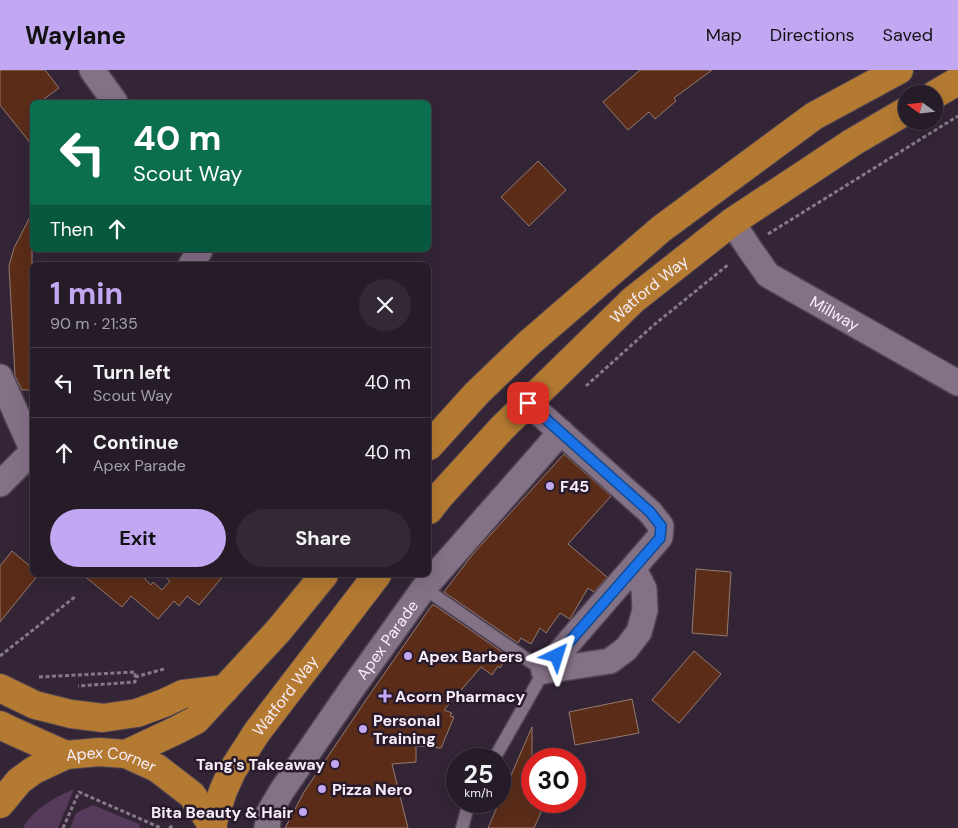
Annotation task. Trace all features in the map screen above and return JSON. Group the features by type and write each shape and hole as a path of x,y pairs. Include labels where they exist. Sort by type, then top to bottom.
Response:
{"highway":[{"path":"431,444 477,393 528,344 661,228 814,116 899,70"},
{"path":"943,90 958,81"},
{"name":"Watford Way","path":"431,508 502,428 633,300 732,222 853,142 898,116"},
{"path":"126,754 196,720 279,630 322,577"},
{"name":"Watford Way","path":"212,827 223,791 232,771 257,732 375,577"},
{"path":"0,688 35,705 71,714 103,718 137,713 183,694 225,688"},
{"path":"0,724 66,754"},
{"name":"Apex Corner","path":"0,804 19,781 34,770 66,754 99,752 126,754 157,768 192,795 212,827"}],"street":[{"path":"92,70 114,100"},
{"name":"Millway","path":"732,222 748,248 768,274 958,383"},
{"path":"0,377 30,445"},
{"path":"528,403 650,512 661,526 660,538 544,671"},
{"name":"Apex Parade","path":"267,828 269,813 281,792 424,588 561,432"},
{"path":"0,484 30,452"},
{"path":"544,671 610,661 626,649 639,632 645,610 644,589 634,569"}],"lane":[{"path":"424,588 544,671 500,748"},
{"path":"462,828 466,813"}],"path":[{"path":"0,656 76,596"},
{"path":"136,677 164,669"},
{"path":"41,677 136,672 136,682 71,687"},
{"path":"63,828 79,792 161,828"},
{"path":"169,828 174,825"}],"shaded area":[{"path":"74,789 58,828 23,828 39,809"},
{"path":"93,805 139,824 140,828 70,828 76,813"}],"building":[{"path":"0,70 45,70 59,88 43,100 30,100 30,142 0,105"},
{"path":"640,70 712,70 674,98 676,101 655,119 649,112 628,130 603,102"},
{"path":"538,161 566,190 529,226 501,197"},
{"path":"30,217 30,252 32,252 32,262 30,262 30,390 22,390 15,376 9,266 14,248"},
{"path":"564,454 611,496 568,544 607,577 594,592 588,588 570,619 560,613 546,633 540,628 531,644 521,638 518,643 444,592 473,554"},
{"path":"12,551 30,566 30,577 36,577 0,622 0,566"},
{"path":"696,569 731,572 727,636 692,633"},
{"path":"85,577 146,577 145,579 151,585 153,582 162,590 170,581 165,577 222,577 199,605 187,596 179,606 174,601 158,619 131,596 122,607"},
{"path":"432,605 508,656 500,668 498,666 492,675 481,667 444,710 452,713 450,716 454,717 441,748 416,746 416,762 392,764 408,828 285,828 304,792"},
{"path":"694,651 721,674 679,723 652,700"},
{"path":"632,699 639,733 575,745 569,712"},
{"path":"532,727 532,748 523,748"},
{"path":"521,752 521,813 541,813 534,828 488,828 495,813 511,813 511,775"}],"place":[{"name":"F45","path":"550,486"},
{"name":"Apex Barbers","path":"408,656"},
{"name":"Acorn Pharmacy","path":"385,696"},
{"name":"Personal Training","path":"363,729"},
{"name":"Tang's Takeaway","path":"335,764"},
{"name":"Pizza Nero","path":"322,789"},
{"name":"Bita Beauty & Hair","path":"303,812"}],"route":[{"path":"528,403 654,515 661,526 660,538 557,656"}]}
